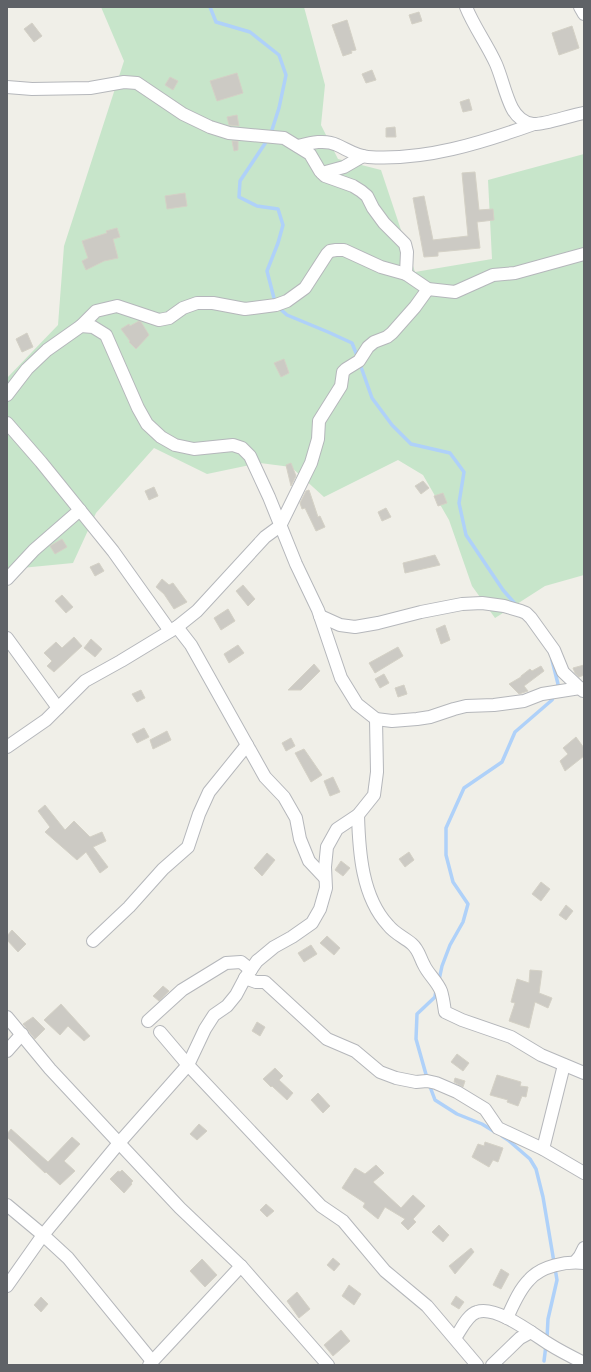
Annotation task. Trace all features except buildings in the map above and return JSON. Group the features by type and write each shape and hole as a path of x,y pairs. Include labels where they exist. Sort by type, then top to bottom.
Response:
{"street":[{"path":"466,7 496,65 512,108 524,121 534,124"},
{"path":"580,7 584,14"},
{"path":"7,87 32,89 90,88 124,82 137,83 183,114 222,132 229,134 284,138 310,154 325,176 352,186 367,196 373,208 384,223 405,244 407,252 406,274"},
{"path":"298,146 324,142 336,144 358,156 404,157 464,147 534,124 584,113"},
{"path":"322,173 344,167 363,156"},
{"path":"7,395 27,369 47,350 81,326 96,311 117,306 159,320 169,318 184,308 197,303 213,303 245,309 276,305 287,301 305,288 330,251 344,250 380,266 406,274 428,288 455,292 493,275 515,273 584,254"},
{"path":"7,747 46,720 85,681 174,629 197,611 265,537 280,526 311,464 318,439 319,422 341,386 343,372 359,361 368,347 374,342 387,337 392,333 415,307 428,288"},
{"path":"81,326 93,327 106,335 138,408 147,424 161,437 175,445 194,449 233,445 242,448 250,456 320,616 341,678 357,704 376,719 392,721 417,719 430,717 466,706 494,705 524,701 542,694 582,690"},
{"path":"7,423 113,550 174,629 191,645 265,777 284,797 296,818 300,839 309,861 325,878"},
{"path":"7,579 34,550 80,510"},
{"path":"320,616 340,625 355,627 378,624 421,612 462,604 482,603 504,606 526,613 531,618 554,650 564,672 582,690"},
{"path":"7,638 58,708"},
{"path":"7,1286 42,1234 188,1065 205,1029 214,1015 227,1006 236,995 257,962 274,947 312,923 320,909 326,888 325,867 327,847 338,829 358,815 374,795 377,772 376,719"},
{"path":"93,941 129,907 164,869 188,847 199,814 209,792 247,744"},
{"path":"358,815 358,840 367,887 387,925 400,937 412,944 419,953 423,964 441,990 445,1012 462,1020 511,1038 541,1055 584,1073"},
{"path":"148,1020 182,990 226,963 241,962 248,974 256,982 265,982 328,1039 355,1051 380,1072 396,1078 416,1082 427,1081 436,1083 457,1092 485,1109 498,1128 543,1149 584,1173"},
{"path":"7,1017 50,1069 119,1144 180,1208 241,1266 328,1365"},
{"path":"160,1032 188,1065 321,1206 343,1221 385,1271 427,1306 477,1365"},
{"path":"7,1051 22,1034"},
{"path":"543,1149 564,1065"},
{"path":"7,1204 68,1258 151,1363 241,1266"},
{"path":"507,1318 529,1279 545,1269 580,1262 580,1256 584,1248"},
{"path":"455,1338 473,1314 478,1311 495,1313 507,1318 561,1351 584,1363"},
{"path":"492,1365 520,1338 531,1332"}],"green space":[{"path":"101,7 304,7 325,85 321,125 338,159 381,170 415,272 492,259 488,180 584,154 584,575 545,586 495,618 472,586 449,520 423,475 398,460 324,497 291,467 260,463 207,474 154,448 96,513 73,563 11,569 7,567 7,378 58,325 64,246 124,61"}],"waterway":[{"path":"210,7 216,22 250,32 279,55 286,75 279,108 270,136 240,181 239,197 257,206 278,209 283,225 267,271 275,302"},
{"path":"278,307 287,315 352,343 358,358"},
{"path":"360,364 372,398 392,425 411,444 450,453 464,472 459,503 466,535 503,590 517,606"},
{"path":"552,660 558,684 556,689"},
{"path":"439,980 442,966 450,945 463,922 468,904 453,882 446,855 446,828 464,788 502,762 515,732 552,700 554,695"},
{"path":"427,1078 416,1039 417,1014 435,997 436,990"},
{"path":"429,1084 435,1100 457,1114 482,1124 495,1132"},
{"path":"502,1136 530,1159 536,1169 543,1197 557,1280 548,1319 547,1338"},
{"path":"544,1361 546,1345"}]}
